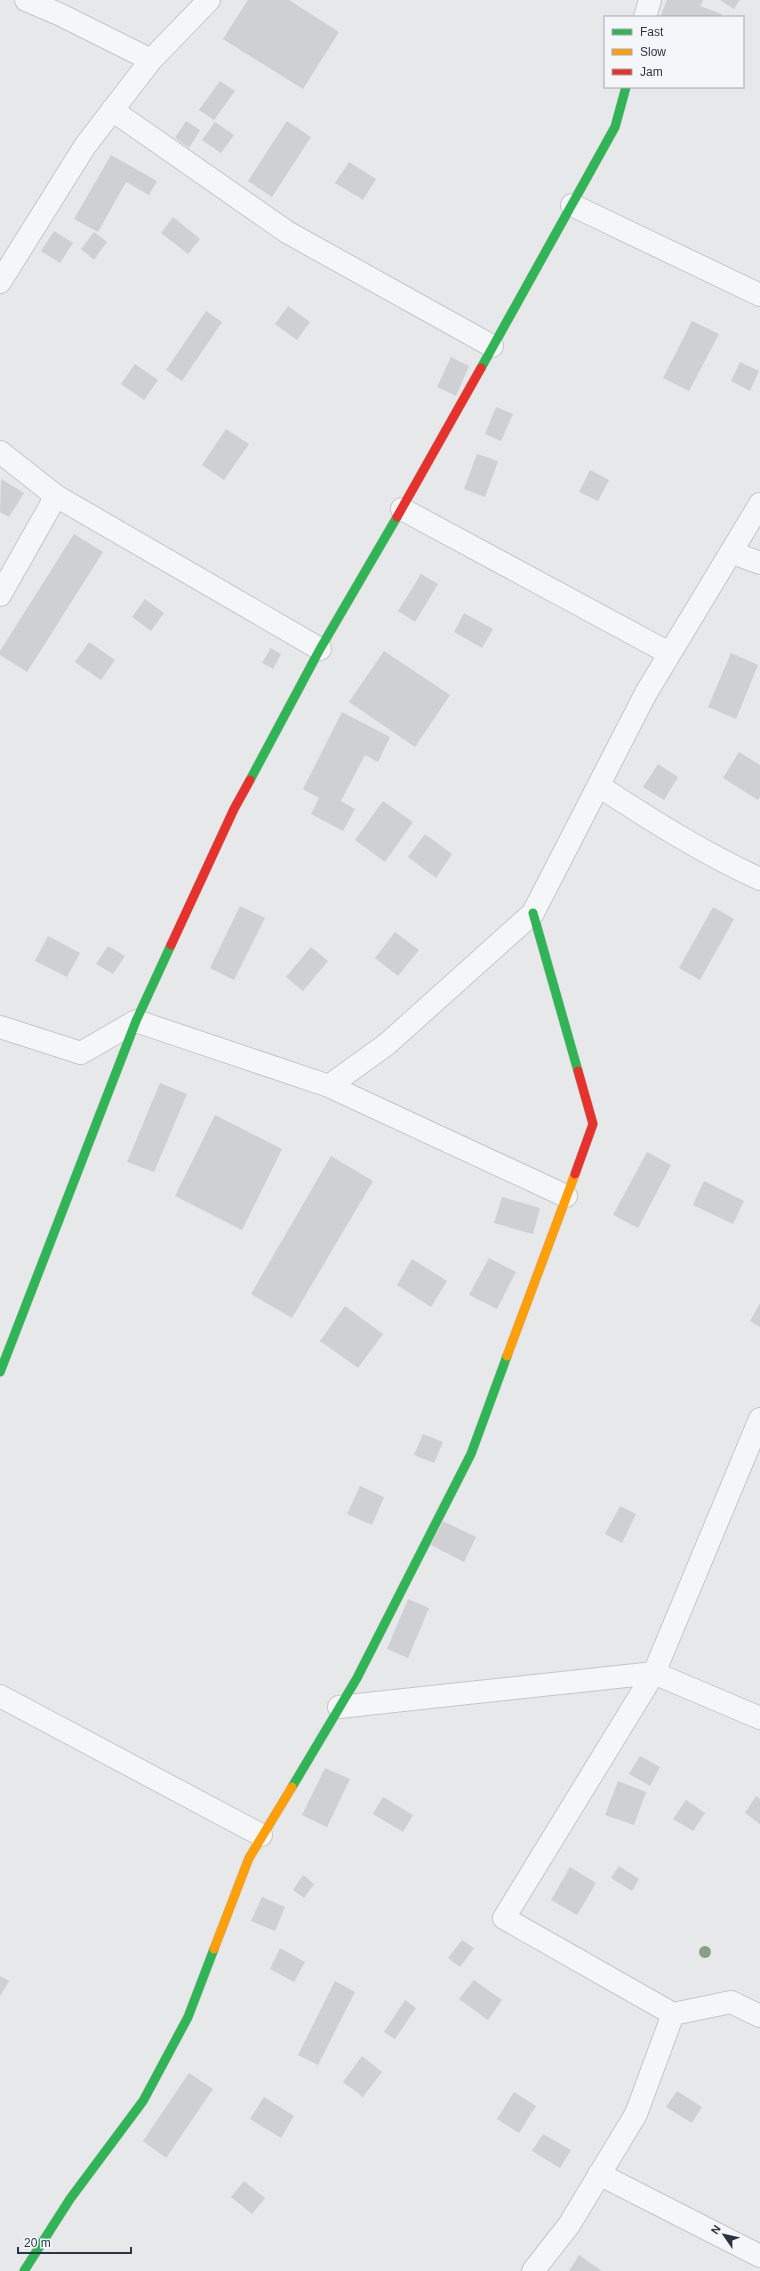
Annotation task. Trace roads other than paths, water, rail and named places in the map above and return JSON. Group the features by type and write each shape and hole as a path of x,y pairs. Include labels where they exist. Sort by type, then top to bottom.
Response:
{"street":[{"path":"26,0 61,15 151,60"},
{"path":"0,282 84,146 151,60 209,0"},
{"path":"645,16 650,0"},
{"path":"0,1372 136,1021 234,809 320,649 402,509 615,127 626,88"},
{"path":"112,110 287,232 492,346"},
{"path":"572,205 760,295"},
{"path":"0,452 56,496 320,649"},
{"path":"0,595 56,496"},
{"path":"329,1086 387,1044 533,913 646,693 760,504"},
{"path":"402,509 669,653"},
{"path":"732,552 760,563"},
{"path":"599,786 681,839 719,860 760,879"},
{"path":"24,2271 70,2199 143,2101 188,2017 249,1858 261,1835 357,1678 472,1454 593,1124 533,913"},
{"path":"0,1027 81,1053 136,1021 329,1086 566,1196"},
{"path":"760,1418 654,1673 504,1918 673,2014 730,2002 760,2016"},
{"path":"339,1707 654,1673 760,1718"},
{"path":"0,1696 261,1835"},
{"path":"532,2271 569,2225 636,2114 673,2014"},
{"path":"599,2174 760,2256"}]}
